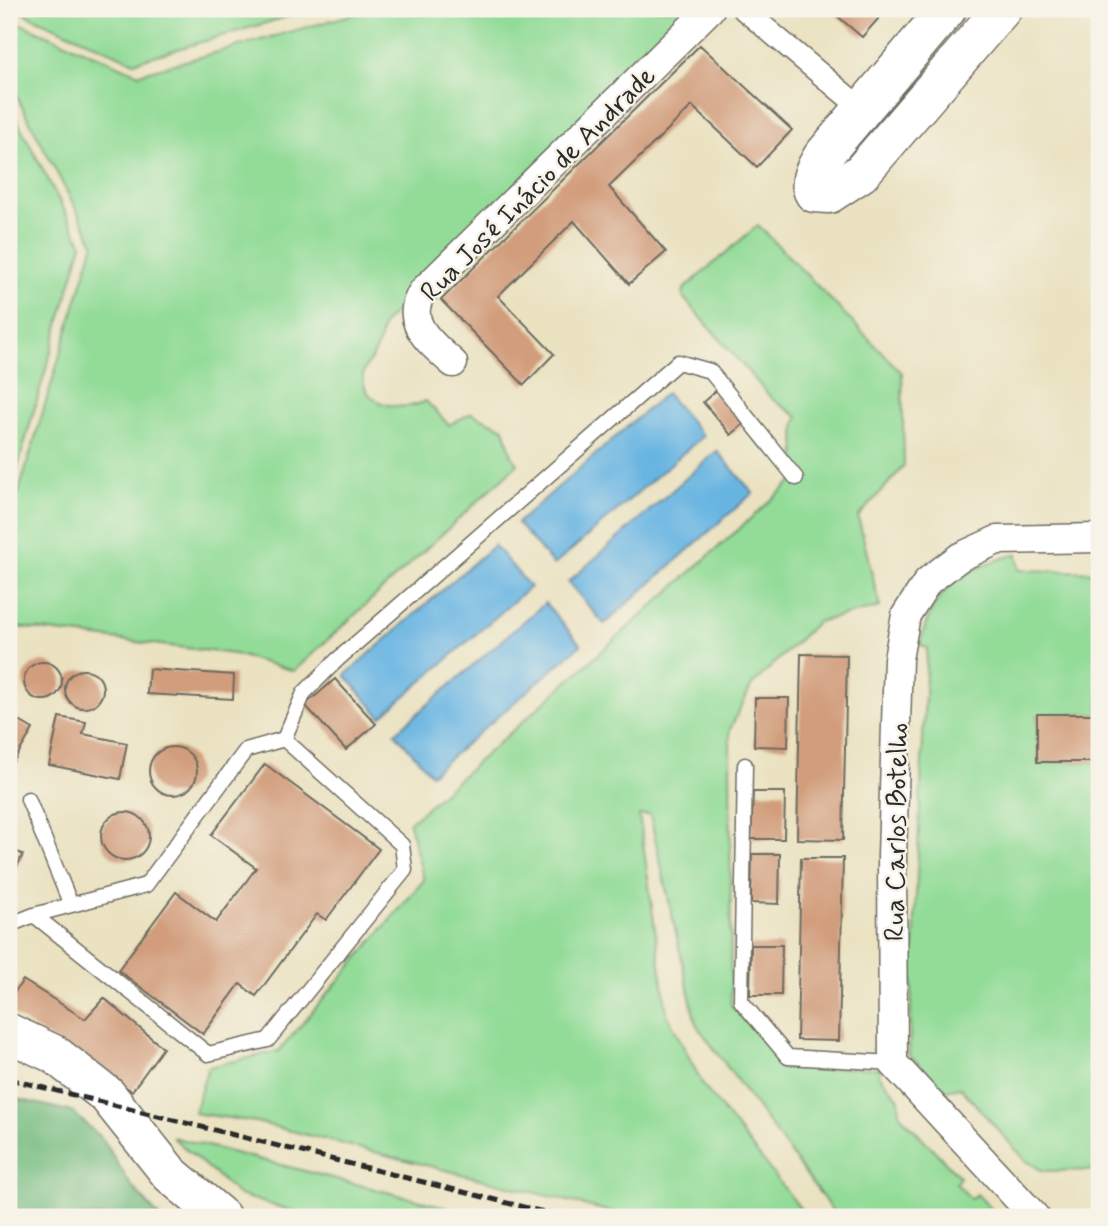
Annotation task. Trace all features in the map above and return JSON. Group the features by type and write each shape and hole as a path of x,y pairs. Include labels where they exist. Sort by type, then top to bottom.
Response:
{"main road":[{"path":"947,9 816,166 811,187 814,192 829,194 860,173 1003,9"},
{"path":"9,1033 54,1054 107,1095 170,1174 221,1217"}],"street":[{"name":"Rua José Inácio de Andrade","path":"453,363 429,341 414,319 414,309 423,291 710,9"},
{"path":"743,9 862,109"},
{"name":"Rua Carlos Botelho","path":"893,1063 892,843 898,659 906,615 928,582 960,557 997,540 1099,538"},
{"path":"893,1063 1035,1217"}],"lane":[{"path":"284,739 304,693 337,660 678,362 710,370 796,478"},
{"path":"9,925 34,915 146,885 246,750 284,739"},
{"path":"34,915 208,1054 268,1040 405,870 402,845 284,739"},
{"path":"745,765 741,1001 788,1057 893,1063"},
{"path":"28,799 71,905"}],"green space":[{"path":"14,9 313,9 134,62"},
{"path":"372,9 696,9 590,123 384,323 379,344 364,371 364,385 369,394 386,404 407,406 426,401 449,425 471,413 504,428 512,456 518,464 294,671 234,654 9,626 9,524 94,243 9,82 9,19 139,74"},
{"path":"9,105 82,244 9,497"},
{"path":"758,225 902,373 904,466 858,517 880,607 817,622 752,685 730,729 731,1005 787,1068 880,1068 879,1075 899,1099 900,1115 960,1177 956,1183 971,1199 977,1194 999,1217 837,1217 696,1024 650,815 639,815 667,1014 703,1085 807,1217 631,1217 256,1122 194,1113 208,1067 279,1051 424,880 409,823 796,478 795,425 798,417 772,399 683,297 684,289"},
{"path":"1017,554 1019,570 1099,572 1099,714 1037,715 1038,762 1099,762 1099,1170 1043,1171 1025,1160 960,1087 946,1090 909,1055 927,648 920,645 933,608 953,583 981,566"},
{"path":"9,1097 73,1112 104,1141 130,1184 159,1217 9,1217"},
{"path":"172,1137 484,1217 312,1217 239,1195"}],"water":[{"path":"666,393 703,436 554,565 517,523"},
{"path":"717,451 753,493 604,624 568,582"},
{"path":"494,545 530,587 381,717 345,675"},
{"path":"545,603 581,645 431,774 395,733"}],"building":[{"path":"829,9 887,9 862,37"},
{"path":"700,45 792,130 757,167 692,106 609,187 666,252 629,284 574,221 498,296 554,354 524,385 441,300"},
{"path":"719,388 748,420 731,435 703,402"},
{"path":"801,654 847,655 843,840 797,839"},
{"path":"43,662 56,668 62,681 56,694 43,700 30,694 24,681 30,668"},
{"path":"149,669 234,675 233,699 147,694"},
{"path":"84,670 97,676 103,689 97,702 84,708 71,702 65,689 71,676"},
{"path":"335,679 376,724 346,750 305,705"},
{"path":"755,698 789,698 788,747 754,746"},
{"path":"1037,714 1099,714 1099,762 1037,762"},
{"path":"9,715 33,729 9,769"},
{"path":"59,717 86,722 83,734 127,743 120,779 49,765"},
{"path":"173,747 190,754 197,771 190,788 173,795 156,788 149,771 156,754"},
{"path":"265,764 379,849 326,920 317,914 256,996 240,984 203,1034 118,970 176,892 216,922 256,868 211,835"},
{"path":"753,792 785,792 784,839 751,839"},
{"path":"125,812 142,819 149,836 142,853 125,860 108,853 101,836 108,819"},
{"path":"9,847 23,855 9,881"},
{"path":"752,854 780,854 779,904 751,903"},
{"path":"801,858 843,858 839,1041 797,1040"},
{"path":"751,945 782,945 781,995 750,995"},
{"path":"23,980 85,1019 104,998 163,1048 132,1091 9,1012 9,1000"}],"railway":[{"path":"9,1079 564,1217"}]}
